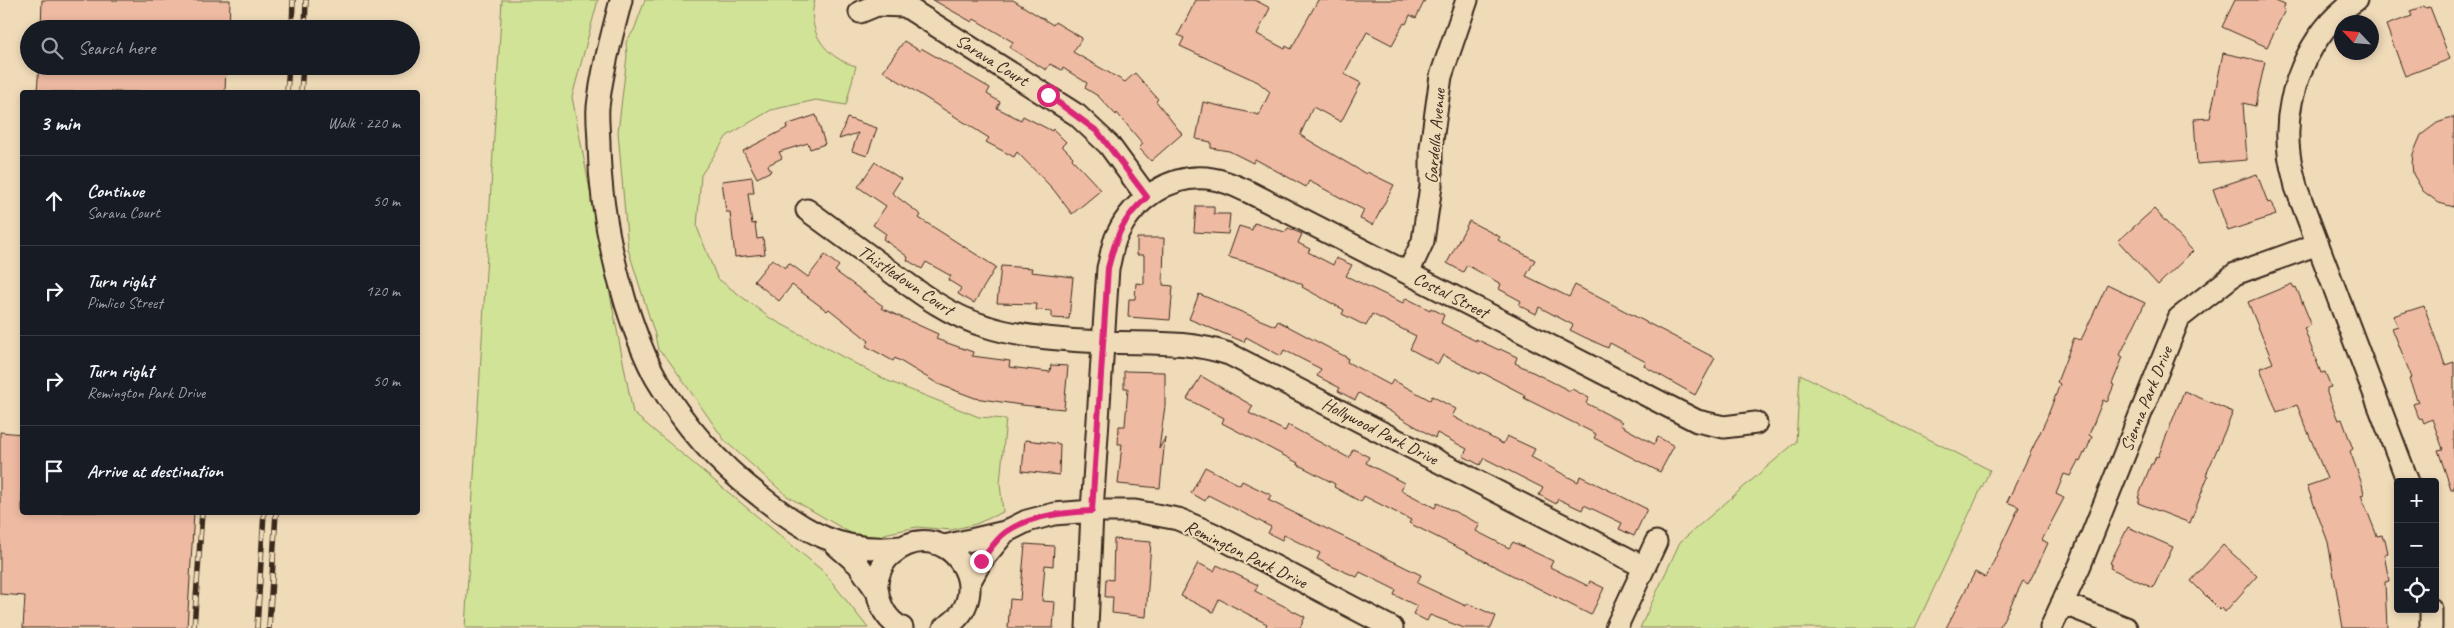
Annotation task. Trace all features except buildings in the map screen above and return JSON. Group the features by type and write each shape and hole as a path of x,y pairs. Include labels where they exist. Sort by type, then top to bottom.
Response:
{"street":[{"path":"621,0 598,108 599,176 604,218 616,271 636,335 655,377 682,418 713,455 743,484 768,503 806,528 833,542 858,564 878,593"},
{"name":"Gardella Avenue","path":"1408,273 1424,234 1431,186 1432,131 1441,76 1467,0"},
{"path":"2356,0 2327,27 2307,55 2290,110 2288,152 2296,187 2406,478"},
{"name":"Sarava Court","path":"860,12 877,5 905,6 1048,95 1098,132 1147,197"},
{"name":"Costal Street","path":"1086,628 1108,268 1116,236 1130,212 1155,190 1175,182 1195,178 1213,179 1233,184 1697,422 1724,427 1756,423"},
{"name":"Thistledown Court","path":"807,210 933,303 964,319 988,328 1012,333 1103,342"},
{"name":"Sienna Park Drive","path":"2051,628 2080,565 2178,318 2235,274 2318,244"},
{"name":"Hollywood Park Drive","path":"1103,342 1180,343 1204,346 1228,354 1644,567"},
{"name":"Remington Park Drive","path":"945,546 1005,532 1027,521 1054,514 1092,511 1135,511 1178,519 1213,534 1392,628"},
{"name":"Remington Park Drive","path":"969,583 981,561 1005,532"},
{"path":"833,542 862,548 901,547 923,542 945,546 962,561 969,583 968,598 962,612 949,626"},
{"path":"1616,628 1656,542"},
{"path":"901,547 889,556 880,569 877,584 884,613 902,628"},
{"path":"2062,603 2126,628"},
{"path":"2431,613 2431,628"}],"green space":[{"path":"502,0 598,0 572,97 633,413 824,572 868,628 465,628"},
{"path":"645,0 815,0 813,22 821,42 836,57 856,66 846,105 816,100 771,110 727,136 701,175 697,227 717,278 770,318 888,381 979,417 1006,419 1000,483 1003,512 976,524 951,530 917,527 884,534 877,539 854,535 787,496 725,441 667,358 658,350 628,249 618,132 627,56 626,42 634,30"},
{"path":"1800,374 1990,470 1915,628 1640,628 1680,542 1796,442"}],"railway":[{"path":"292,20 293,0"},
{"path":"305,20 306,0"},
{"path":"287,90 288,75"},
{"path":"301,90 302,75"},
{"path":"194,628 202,515"},
{"path":"257,628 264,515"},
{"path":"269,628 276,515"}],"route":[{"path":"981,561 1005,532 1027,521 1054,514 1092,511 1108,268 1116,236 1130,212 1147,197 1098,132 1048,95"}]}
